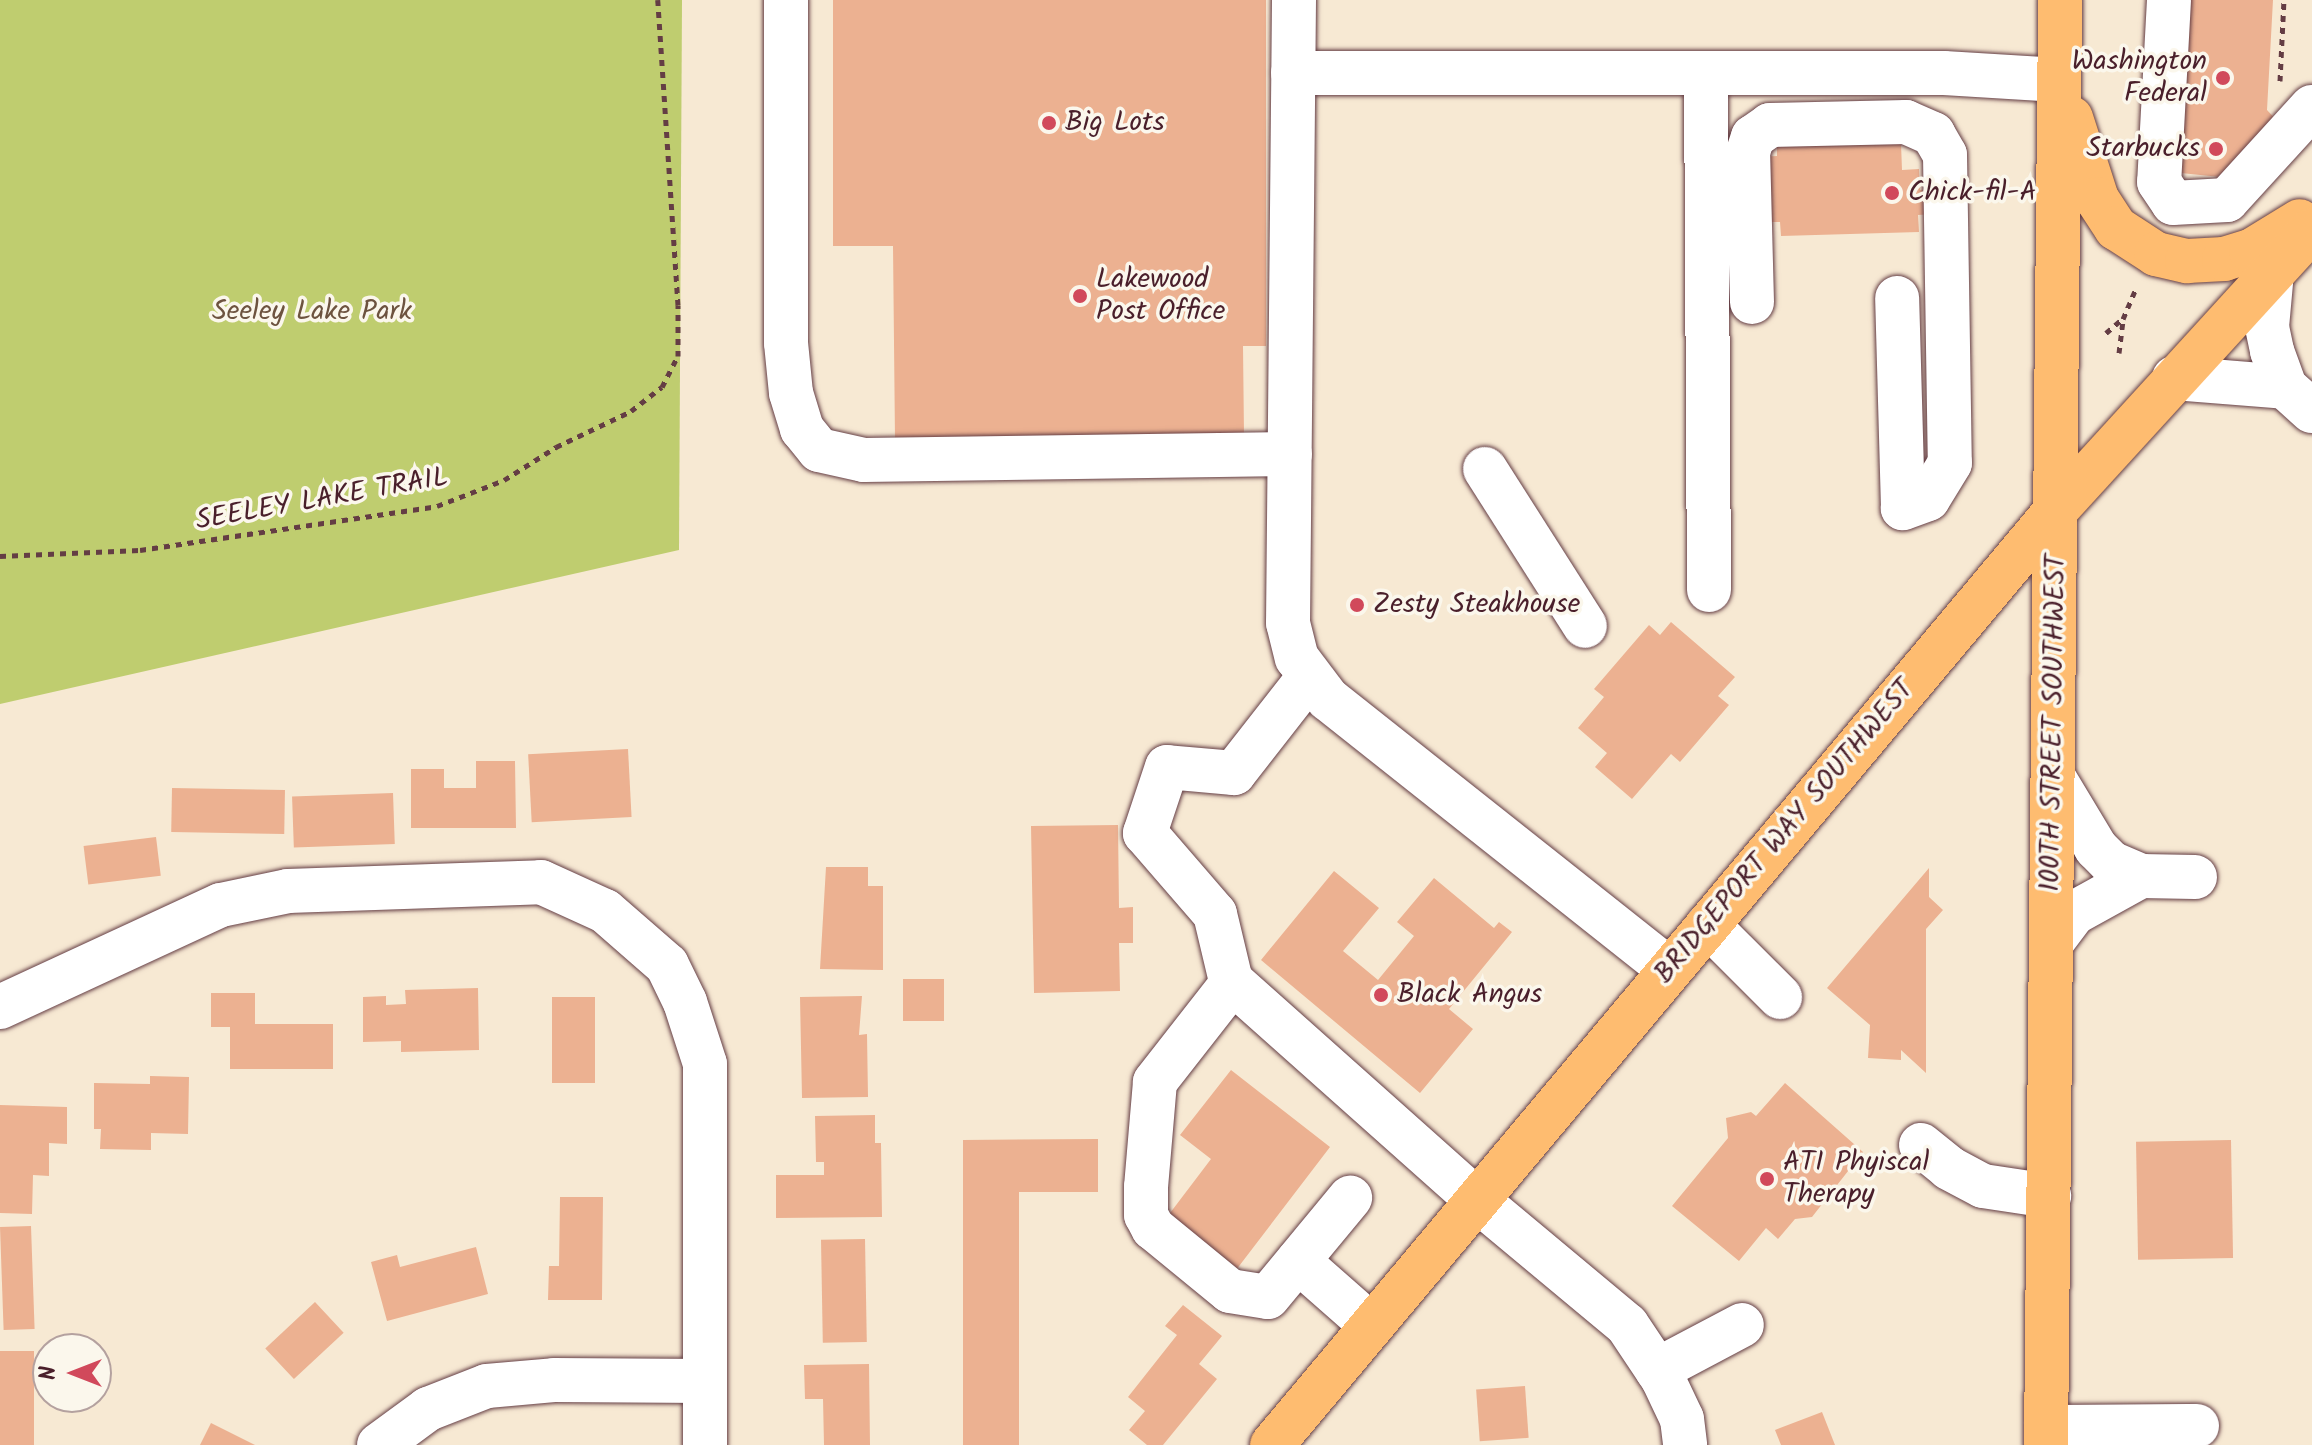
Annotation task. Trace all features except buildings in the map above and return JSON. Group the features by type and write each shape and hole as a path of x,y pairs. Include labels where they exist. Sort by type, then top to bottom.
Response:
{"main road":[{"name":"100TH STREET SOUTHWEST","path":"2046,1436 2060,0"},
{"path":"2059,80 2097,199 2133,243 2187,261 2224,259 2251,251 2312,212"},
{"name":"BRIDGEPORT WAY SOUTHWEST","path":"1272,1445 2057,509 2312,230"}],"street":[{"path":"786,0 786,343 798,417 819,450 864,460 1290,454"},
{"path":"1294,0 1288,623 1297,658 1328,699 1670,970"},
{"path":"2169,0 2159,182 2173,203 2227,200 2296,101"},
{"path":"1293,73 1944,73 2059,80"},
{"path":"1706,73 1709,590"},
{"path":"1752,302 1748,152 1753,137 1770,125 1906,122 1933,134 1945,155 1950,463 1928,499 1903,508 1897,298"},
{"path":"2272,272 2267,327 2298,399"},
{"path":"2174,378 2298,399"},
{"path":"1485,469 1585,626"},
{"path":"1309,677 1234,773 1167,767 1145,833 1215,914 1233,982 1477,1200 1627,1325 1657,1370 1682,1419 1685,1445"},
{"path":"2054,778 2096,848 2111,863 2141,876 2195,877"},
{"path":"2052,942 2074,913 2141,876"},
{"path":"0,1007 221,905 288,891 541,882 573,892 640,937 667,965 685,1002 705,1064 705,1445"},
{"path":"1708,925 1780,997"},
{"path":"1233,982 1155,1082 1146,1215 1153,1228 1230,1291 1252,1298 1268,1297 1350,1198"},
{"path":"1921,1145 1949,1168 1983,1186 2049,1196"},
{"path":"1298,1261 1372,1326"},
{"path":"1657,1370 1742,1325"},
{"path":"379,1445 428,1409 487,1386 554,1380 705,1381"},
{"path":"2046,1436 2197,1426"}],"path":[{"name":"SEELEY LAKE TRAIL","path":"0,556 140,550 437,506 504,480 556,447 631,411 662,387 678,356 678,305 658,0"},
{"path":"2284,0 2296,101"},
{"path":"2119,353 2124,316 2139,282"},
{"path":"2106,333 2124,316"}],"green space":[{"name":"Seeley Lake Park","path":"0,0 682,0 679,550 0,704"}],"place":[{"name":"Washington Federal","path":"2223,78"},
{"name":"Big Lots","path":"1049,123"},
{"name":"Starbucks","path":"2216,149"},
{"name":"Chick-fil-A","path":"1892,193"},
{"name":"Lakewood Post Office","path":"1080,296"},
{"name":"Zesty Steakhouse","path":"1357,605"},
{"name":"Black Angus","path":"1381,995"},
{"name":"ATI Phyiscal Therapy","path":"1767,1179"}]}
